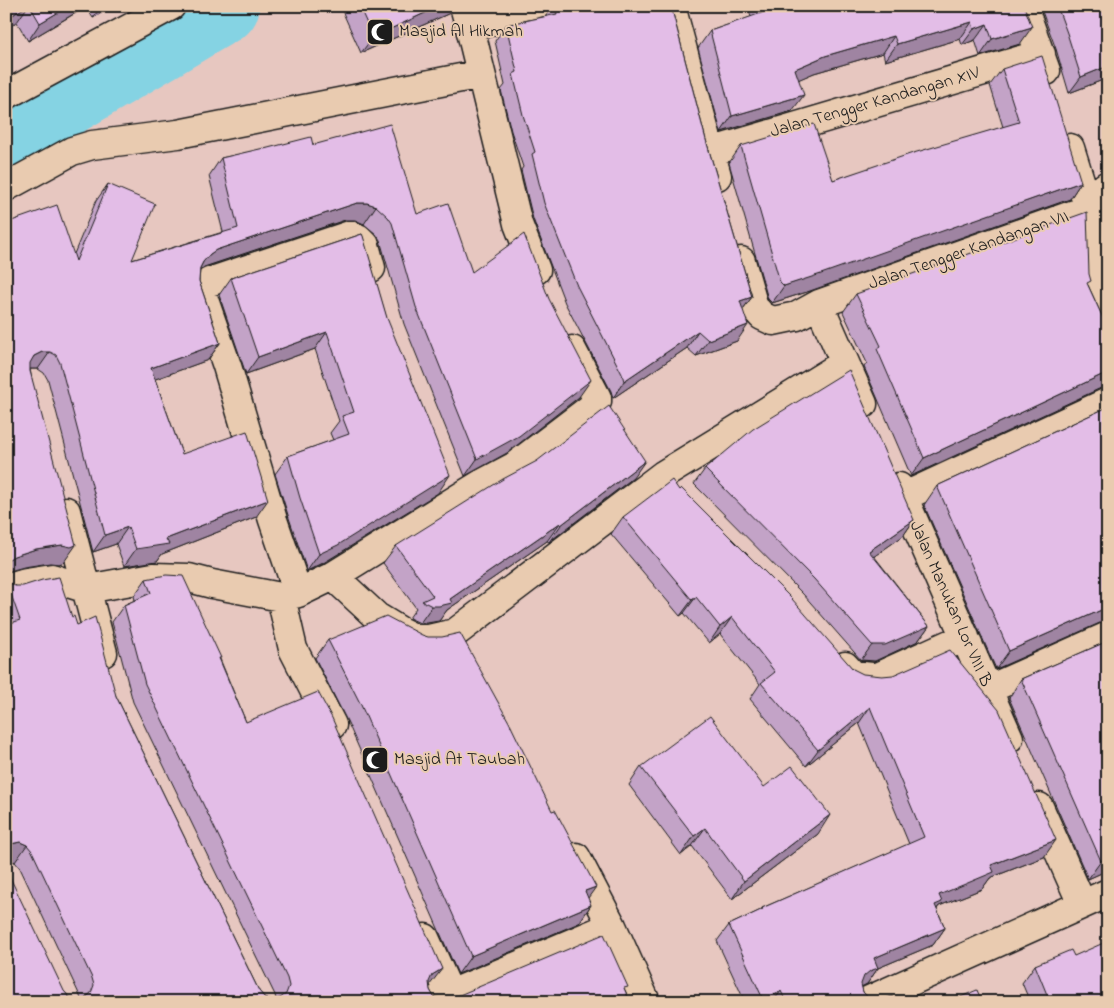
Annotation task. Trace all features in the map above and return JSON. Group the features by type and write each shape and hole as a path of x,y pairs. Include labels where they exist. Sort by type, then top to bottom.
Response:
{"street":[{"path":"6,95 171,6"},
{"path":"538,6 467,17 518,224 544,291"},
{"path":"671,6 723,198"},
{"path":"1023,6 1052,90"},
{"name":"Jalan Tengger Kandangan XIV","path":"710,152 1041,54"},
{"path":"6,187 72,151 92,145 178,134 481,74"},
{"path":"1064,127 1089,209 1092,292 1108,324"},
{"name":"Jalan Tengger Kandangan VII","path":"733,234 754,307 762,316 773,320 797,316 819,304 1089,209 1108,185"},
{"path":"342,747 293,648 289,595 273,520 227,366 202,294 203,289 209,282 350,235 358,238 365,245 378,292"},
{"path":"819,304 872,426"},
{"path":"6,588 26,582 52,578 87,589 153,577 189,578 212,584 289,595 333,576 483,483 515,466 595,405 597,398 559,326"},
{"path":"333,576 377,617 400,631 416,639 460,641 663,475 845,363"},
{"path":"904,497 1108,402"},
{"name":"Jalan Manukan Lor VIII B","path":"888,461 1019,762"},
{"path":"447,472 457,499"},
{"path":"663,475 683,495"},
{"path":"60,487 110,680"},
{"path":"987,690 1108,636"},
{"path":"829,647 853,675 872,677 879,676 965,637"},
{"path":"1031,788 1082,904"},
{"path":"567,839 612,926 646,1002"},
{"path":"865,1002 893,996 1108,893"},
{"path":"415,915 441,998 612,926"}],"building":[{"path":"6,6 27,6 6,19"},
{"path":"30,6 69,6 40,23"},
{"path":"359,6 440,6 373,37"},
{"path":"555,6 671,6 706,140 752,297 740,301 748,325 708,340 698,331 624,381 577,286 544,203 532,154 535,152 523,115 513,74 517,72 506,25 557,14"},
{"path":"765,6 1024,6 1032,27 992,39 987,24 974,29 972,22 897,44 894,36 825,56 795,69 804,95 732,116 710,31 767,11"},
{"path":"1057,6 1108,6 1108,66 1081,77"},
{"path":"1042,56 1081,182 821,274 784,286 780,282 741,146 814,124 833,180 910,154 1019,122 1002,69"},
{"path":"390,124 417,214 448,203 472,272 524,234 549,299 591,380 519,436 477,459 416,307 392,223 376,206 367,203 357,203 216,250 210,254 200,268 199,281 220,343 151,368 182,454 247,431 268,500 166,539 169,544 136,549 128,527 105,535 60,363 56,355 50,352 42,352 34,356 30,363 30,371 76,545 36,549 14,556 6,561 6,223 57,205 76,261 108,184 155,204 132,260 238,228 221,158 311,137 313,145"},
{"path":"1087,212 1089,274 1091,281 1087,283 1108,329 1108,372 924,458 877,349 881,346 856,294"},
{"path":"362,234 387,318 450,475 338,545 319,554 288,456 349,434 342,416 354,412 327,332 258,357 231,278"},
{"path":"849,370 914,520 869,551 929,626 885,645 872,645 814,579 705,469 753,429"},
{"path":"609,406 645,461 561,525 560,523 450,599 452,603 432,606 422,601 433,596 396,546 503,479 537,461"},
{"path":"1108,407 1108,607 1009,651 937,486"},
{"path":"672,480 679,490 681,488 792,599 853,669 863,674 893,675 950,650 999,710 1056,840 991,865 994,872 939,895 942,902 935,905 945,928 874,958 878,968 864,976 861,984 863,992 874,1001 892,996 894,1002 786,1002 781,991 763,999 729,925 762,908 924,837 870,707 818,750 761,683 775,672 732,617 720,627 696,597 692,600 623,517"},
{"path":"166,575 183,576 221,658 219,658 246,722 318,692 332,718 442,969 432,975 429,982 430,990 434,997 442,1000 450,999 604,934 628,987 624,988 630,1002 6,1002 6,869 64,991 70,998 84,999 91,993 94,985 32,851 27,845 20,842 11,844 6,848 6,625 20,620 6,580 15,586 23,586 59,577 72,617 74,616 77,625 95,617 116,696 259,991 264,997 272,1000 286,994 289,986 287,978 145,684 124,605 151,593 146,579"},
{"path":"386,616 428,637 442,637 460,633 509,722 552,811 555,810 596,887 585,891 591,905 471,956 361,705 328,640"},
{"path":"1108,641 1108,858 1101,861 1021,679"},
{"path":"710,716 764,787 792,766 830,815 744,881 705,828 694,836 641,767"},
{"path":"1108,941 1108,1002 1050,1002 1035,965 1071,950 1074,956"},
{"path":"977,990 982,1002 949,1002"}],"waterway":[{"path":"6,134 222,6"}],"place":[{"name":"Masjid Al Hikmah","path":"380,32"},
{"name":"Masjid At Taubah","path":"375,760"}]}
